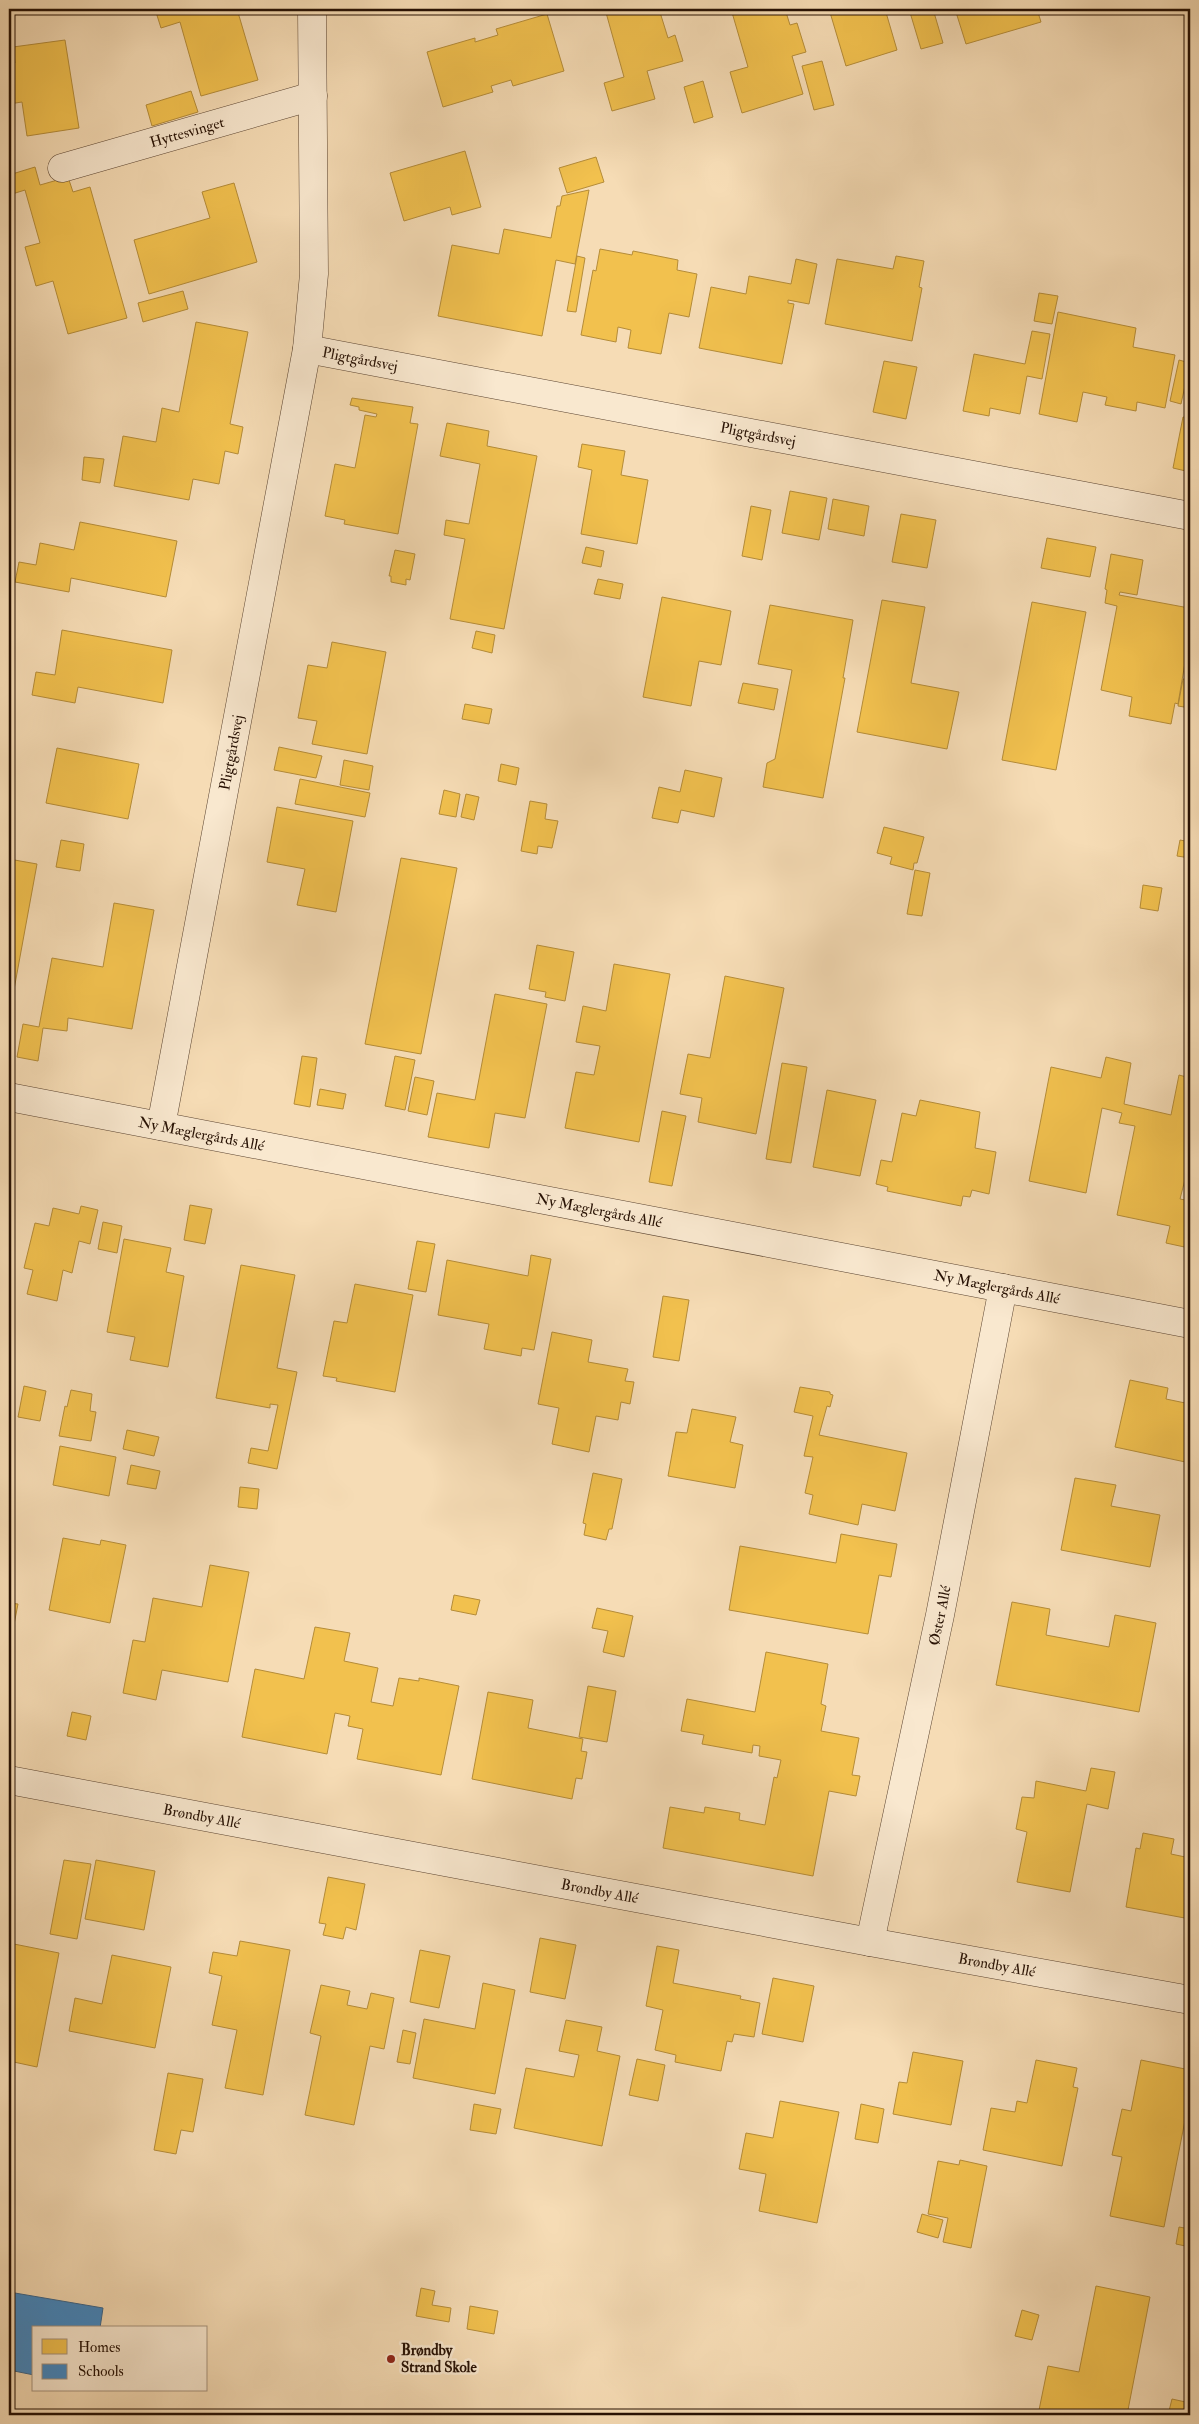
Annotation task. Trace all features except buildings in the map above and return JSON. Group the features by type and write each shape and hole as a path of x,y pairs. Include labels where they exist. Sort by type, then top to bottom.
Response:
{"street":[{"path":"307,349 314,274 312,9"},
{"name":"Hyttesvinget","path":"62,168 313,96"},
{"name":"Pligtgårdsvej","path":"160,1126 307,349 1190,516"},
{"name":"Ny Mæglergårds Allé","path":"9,1097 1190,1324"},
{"name":"Øster Allé","path":"870,1942 940,1615 1004,1288"},
{"name":"Brøndby Allé","path":"9,1780 870,1942 1190,2000"}],"place":[{"name":"Brøndby Strand Skole","path":"391,2359"}]}
